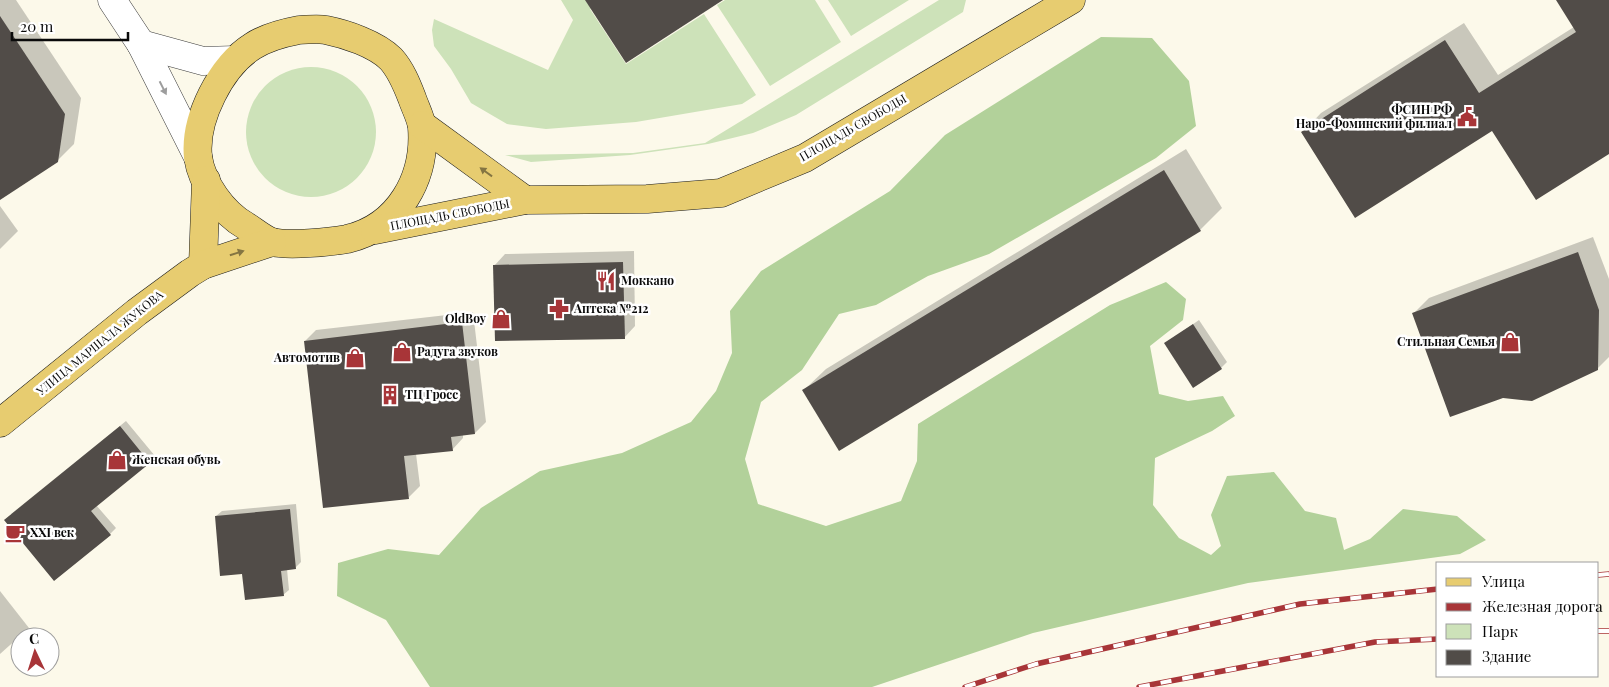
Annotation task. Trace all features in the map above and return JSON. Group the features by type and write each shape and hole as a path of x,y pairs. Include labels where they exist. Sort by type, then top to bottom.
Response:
{"main road":[{"name":"ПЛОЩАДЬ СВОБОДЫ","path":"272,242 313,243 347,239 375,230 525,200 647,199 721,193 805,158 1071,0"},
{"path":"203,265 201,126 208,101 220,80 235,60 253,46 276,35 299,30 324,30 370,45 390,59 405,80 422,125 422,151 418,173 401,205 375,230"},
{"name":"ПЛОЩАДЬ СВОБОДЫ","path":"422,125 525,200"},
{"path":"202,167 219,204 230,215 272,242"},
{"name":"УЛИЦА МАРШАЛА ЖУКОВА","path":"0,424 137,312 203,265 272,242"}],"street":[{"path":"112,0 140,44 202,167"},
{"path":"140,44 203,61 235,60"}],"green space":[{"path":"561,0 604,0 590,9 626,64 704,14 756,95 742,104 636,122 546,129 507,124 471,103 451,69 434,46 432,30 434,19 548,70 573,20"},
{"path":"725,0 815,0 841,42 770,86 717,5"},
{"path":"828,0 909,0 851,36"},
{"path":"939,0 966,0 963,12 796,115 753,133 708,144 630,155 531,162 505,155 633,153 705,143"},
{"path":"1101,37 1152,38 1189,81 1196,126 1156,158 989,254 928,276 876,305 839,314 802,370 761,402 745,459 758,504 826,526 901,501 917,461 918,424 1110,305 1166,282 1186,299 1183,320 1150,346 1159,394 1188,401 1223,396 1235,416 1212,431 1155,458 1153,505 1179,538 1211,555 1221,546 1211,515 1227,476 1274,472 1305,511 1336,518 1344,550 1370,539 1403,509 1457,516 1486,540 1460,554 1248,583 1033,633 872,687 430,687 386,620 337,596 338,563 388,549 439,555 481,508 540,471 622,453 691,422 716,391 732,353 730,311 761,271 890,191 945,135"},
{"path":"311,67 336,72 357,86 371,107 376,132 371,157 357,178 336,192 311,197 286,192 265,178 251,157 246,132 251,107 265,86 286,72"}],"building":[{"path":"585,0 723,0 626,63"},
{"name":"ФСИН РФ Наро-Фоминский филиал","path":"1556,0 1609,0 1609,154 1536,200 1492,131 1355,218 1301,132 1445,40 1479,93 1576,32"},
{"path":"0,16 65,114 58,162 0,200"},
{"path":"1164,170 1201,231 839,451 802,390"},
{"name":"Стильная Семья","path":"1578,252 1599,310 1598,370 1532,401 1503,398 1450,417 1412,313"},
{"name":"Аптека №212","path":"623,262 625,339 495,341 493,265"},
{"name":"ТЦ Гросс","path":"462,322 475,434 451,437 453,451 404,456 409,499 323,508 304,341"},
{"path":"1193,324 1222,369 1193,388 1164,343"},
{"path":"120,426 150,463 91,511 111,535 54,581 4,520"},
{"path":"290,509 296,569 281,571 284,596 245,600 242,574 220,576 215,516"}],"railway":[{"path":"1599,575 1609,574"},
{"path":"965,687 1036,664 1300,604 1436,589"},
{"path":"1599,631 1609,631"},
{"path":"1139,687 1375,642 1436,639"}],"place":[{"name":"ФСИН РФ Наро-Фоминский филиал","path":"1467,117"},
{"name":"Моккано","path":"606,281"},
{"name":"Аптека №212","path":"559,309"},
{"name":"OldBoy","path":"501,319"},
{"name":"Стильная Семья","path":"1510,342"},
{"name":"Радуга звуков","path":"402,352"},
{"name":"Автомотив","path":"355,358"},
{"name":"ТЦ Гросс","path":"390,395"},
{"name":"Женская обувь","path":"117,460"},
{"name":"XXI век","path":"15,533"}]}
